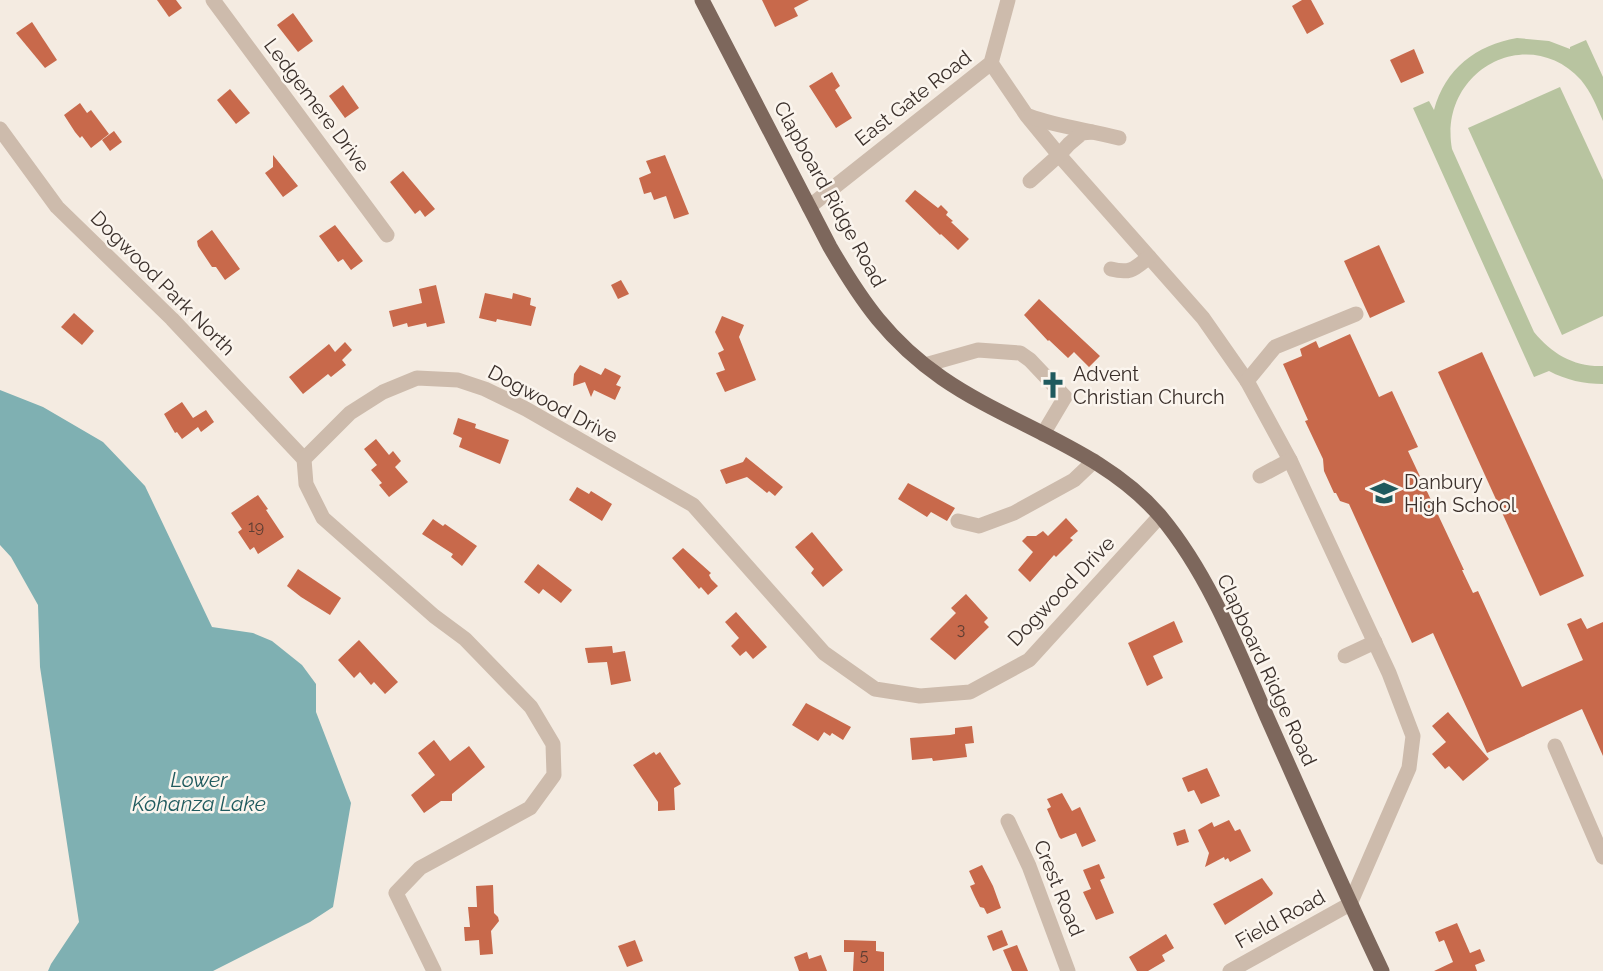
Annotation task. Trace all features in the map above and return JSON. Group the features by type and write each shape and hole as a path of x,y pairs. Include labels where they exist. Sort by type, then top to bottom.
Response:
{"main road":[{"name":"Clapboard Ridge Road","path":"702,0 848,279 873,315 904,349 943,378 1095,461 1130,488 1160,516 1185,550 1225,621 1382,971"}],"street":[{"name":"Ledgemere Drive","path":"213,0 387,235"},
{"name":"East Gate Road","path":"809,207 991,63 1008,0"},
{"path":"991,63 1027,116 1059,155 1203,318 1247,381 1290,460 1389,673 1413,736 1409,768 1350,904"},
{"path":"1027,116 1051,124 1119,138"},
{"name":"Dogwood Park North","path":"0,129 57,207 172,320 304,459"},
{"path":"1030,181 1082,134 1095,132"},
{"path":"1111,269 1122,272 1132,270 1149,257"},
{"path":"1247,381 1275,347 1356,314"},
{"path":"925,365 978,350 1020,352 1065,397 1043,434"},
{"name":"Dogwood Drive","path":"304,459 350,412 383,392 417,378 458,380 485,389 526,409 693,505 824,653 875,690 920,696 970,692 1029,660 1160,516"},
{"path":"304,459 306,484 323,518 434,616 465,639 531,707 553,744 554,775 530,808 420,868 396,893 434,971"},
{"path":"1260,476 1290,460"},
{"path":"958,521 979,526 1014,513 1074,480 1095,461"},
{"path":"1345,656 1375,642"},
{"path":"1555,746 1603,857"},
{"name":"Crest Road","path":"1008,821 1029,866 1068,971"},
{"name":"Field Road","path":"1230,971 1350,904"}],"green space":[{"path":"1517,38 1549,41 1570,49 1586,40 1603,77 1603,121 1585,85 1560,63 1537,55 1513,56 1491,64 1473,78 1459,97 1451,121 1452,149 1534,332 1548,347 1564,358 1592,366 1603,366 1603,384 1575,381 1549,371 1534,377 1413,108 1429,101 1434,110 1446,82 1464,61 1488,46"},
{"path":"1560,87 1603,180 1603,316 1562,335 1468,128"}],"water":[{"name":"Lower Kohanza Lake","path":"0,390 43,407 103,442 145,486 212,627 253,633 272,641 302,665 316,684 316,712 351,803 333,907 310,922 213,971 48,971 79,922 40,667 38,605 11,557 0,545"}],"building":[{"path":"157,0 176,0 182,8 169,17"},
{"path":"762,0 809,0 794,8 798,16 775,27"},
{"path":"1302,0 1311,0 1324,24 1307,34 1292,6"},
{"path":"293,13 313,41 298,52 277,25"},
{"path":"32,22 57,60 45,68 16,33"},
{"path":"1414,49 1424,73 1401,83 1390,60"},
{"path":"832,72 840,86 835,90 852,118 836,128 809,86"},
{"path":"343,85 359,108 345,118 329,96"},
{"path":"230,89 250,113 236,124 217,100"},
{"path":"80,103 87,113 91,110 109,134 91,148 82,136 80,138 75,132 64,115"},
{"path":"114,131 122,142 110,151 102,140"},
{"path":"273,155 298,186 283,197 265,173 273,167"},
{"path":"665,155 689,214 674,219 666,196 654,200 651,192 644,194 639,178 651,173 646,161"},
{"path":"403,171 435,209 425,217 420,210 415,214 390,182"},
{"path":"915,190 938,208 941,205 948,212 946,215 953,221 951,222 969,239 958,250 905,201"},
{"path":"335,225 363,261 351,270 343,259 338,262 319,236"},
{"path":"212,230 240,269 225,280 216,267 212,267 198,246 197,241"},
{"path":"1379,245 1405,302 1370,318 1344,261"},
{"path":"621,280 629,294 618,299 611,285"},
{"path":"436,285 445,323 427,327 426,323 408,327 407,323 393,327 389,311 422,303 419,289"},
{"path":"485,293 512,299 513,293 531,298 530,305 536,307 531,326 479,318"},
{"path":"1039,299 1100,356 1089,367 1074,352 1068,358 1048,341 1024,315"},
{"path":"74,313 94,331 82,345 61,327"},
{"path":"722,316 744,325 739,337 756,380 725,392 716,373 725,370 718,353 724,350 715,332"},
{"path":"1350,334 1379,397 1392,391 1418,447 1408,451 1473,593 1478,591 1522,687 1583,660 1567,624 1581,618 1587,629 1603,622 1603,756 1582,709 1487,753 1433,633 1412,643 1349,504 1340,501 1334,493 1324,471 1323,459 1305,421 1308,420 1283,364 1302,356 1300,349 1316,341 1319,348"},
{"path":"345,342 352,350 342,360 346,365 331,377 328,374 303,394 289,377 329,344 335,352"},
{"path":"1482,352 1584,576 1540,596 1438,372"},
{"path":"580,365 601,375 605,368 621,376 616,385 621,387 615,400 594,390 591,397 585,382 573,386 574,374"},
{"path":"182,402 193,418 206,410 214,422 201,432 198,427 182,439 177,432 175,433 164,414"},
{"path":"458,418 476,424 475,428 509,440 500,464 459,447 462,438 453,434"},
{"path":"376,439 389,455 393,451 401,461 395,467 408,482 389,497 379,485 382,483 371,470 377,465 364,449"},
{"path":"746,457 783,487 775,496 769,491 767,493 747,477 726,484 720,470 743,462"},
{"path":"908,483 955,508 947,521 931,512 927,517 898,499"},
{"path":"577,487 589,494 591,491 612,504 602,521 569,500"},
{"path":"258,495 284,537 258,554 254,547 250,550 238,532 242,529 231,513"},
{"path":"1066,518 1078,531 1070,538 1073,540 1056,557 1054,555 1030,582 1018,570 1033,552 1022,541 1027,536 1036,536 1043,531 1048,536"},
{"path":"433,519 443,526 445,524 477,546 462,566 451,557 453,554 422,534"},
{"path":"812,532 843,570 823,587 811,573 814,569 795,547"},
{"path":"683,548 711,573 709,575 711,579 718,586 708,595 701,587 699,589 672,558"},
{"path":"538,564 572,590 561,603 543,589 539,594 524,582"},
{"path":"298,569 341,598 330,615 287,586"},
{"path":"966,594 988,618 984,622 989,627 955,660 930,639 956,613 951,608"},
{"path":"736,612 767,647 753,659 746,651 740,656 731,646 739,638 725,622"},
{"path":"1174,621 1183,642 1153,656 1163,678 1147,686 1128,643"},
{"path":"359,640 398,682 385,694 374,682 371,685 360,672 354,678 338,660"},
{"path":"612,646 613,653 625,651 631,681 611,685 607,662 588,663 585,648"},
{"path":"806,703 851,727 843,740 832,733 830,736 824,732 818,741 792,725"},
{"path":"1448,712 1489,759 1463,781 1449,766 1445,769 1432,754 1446,742 1432,726"},
{"path":"972,726 974,743 965,744 967,757 933,761 932,758 912,760 910,738 950,735 955,734 955,728"},
{"path":"434,740 450,761 469,746 485,767 452,794 452,801 441,801 424,813 411,795 435,775 418,753"},
{"path":"654,752 656,755 660,752 681,784 674,788 675,810 658,811 658,802 633,765"},
{"path":"1207,768 1220,796 1201,804 1194,790 1188,792 1182,778"},
{"path":"1062,793 1072,811 1080,807 1096,841 1082,847 1076,833 1061,839 1059,837 1047,809 1051,807 1047,799"},
{"path":"1229,820 1235,831 1240,829 1251,851 1230,862 1224,857 1205,867 1209,853 1198,830 1212,822 1214,827"},
{"path":"1185,829 1189,842 1177,846 1173,833"},
{"path":"1099,864 1105,878 1100,880 1114,913 1096,920 1083,892 1091,889 1083,870"},
{"path":"982,865 1001,908 987,914 984,908 980,907 970,886 975,884 969,871"},
{"path":"1262,878 1273,893 1272,895 1225,925 1213,904"},
{"path":"493,885 494,913 499,921 491,931 493,954 480,955 479,940 465,941 464,927 470,927 468,907 477,907 476,886"},
{"path":"1457,923 1470,953 1480,949 1485,961 1475,965 1477,971 1434,971 1453,962 1444,940 1439,942 1435,932"},
{"path":"1002,930 1008,945 993,951 987,936"},
{"path":"1166,934 1174,948 1162,955 1165,961 1148,971 1137,971 1129,957"},
{"path":"635,940 643,961 627,967 618,946"},
{"path":"844,940 876,941 876,951 884,952 884,971 853,971 854,952 844,952"},
{"path":"1017,945 1028,971 1012,971 1003,950"},
{"path":"807,952 809,959 821,955 827,971 799,971 794,957"}],"place":[{"name":"Advent Christian Church","path":"1053,385"},
{"name":"Danbury High School","path":"1384,493"}]}
